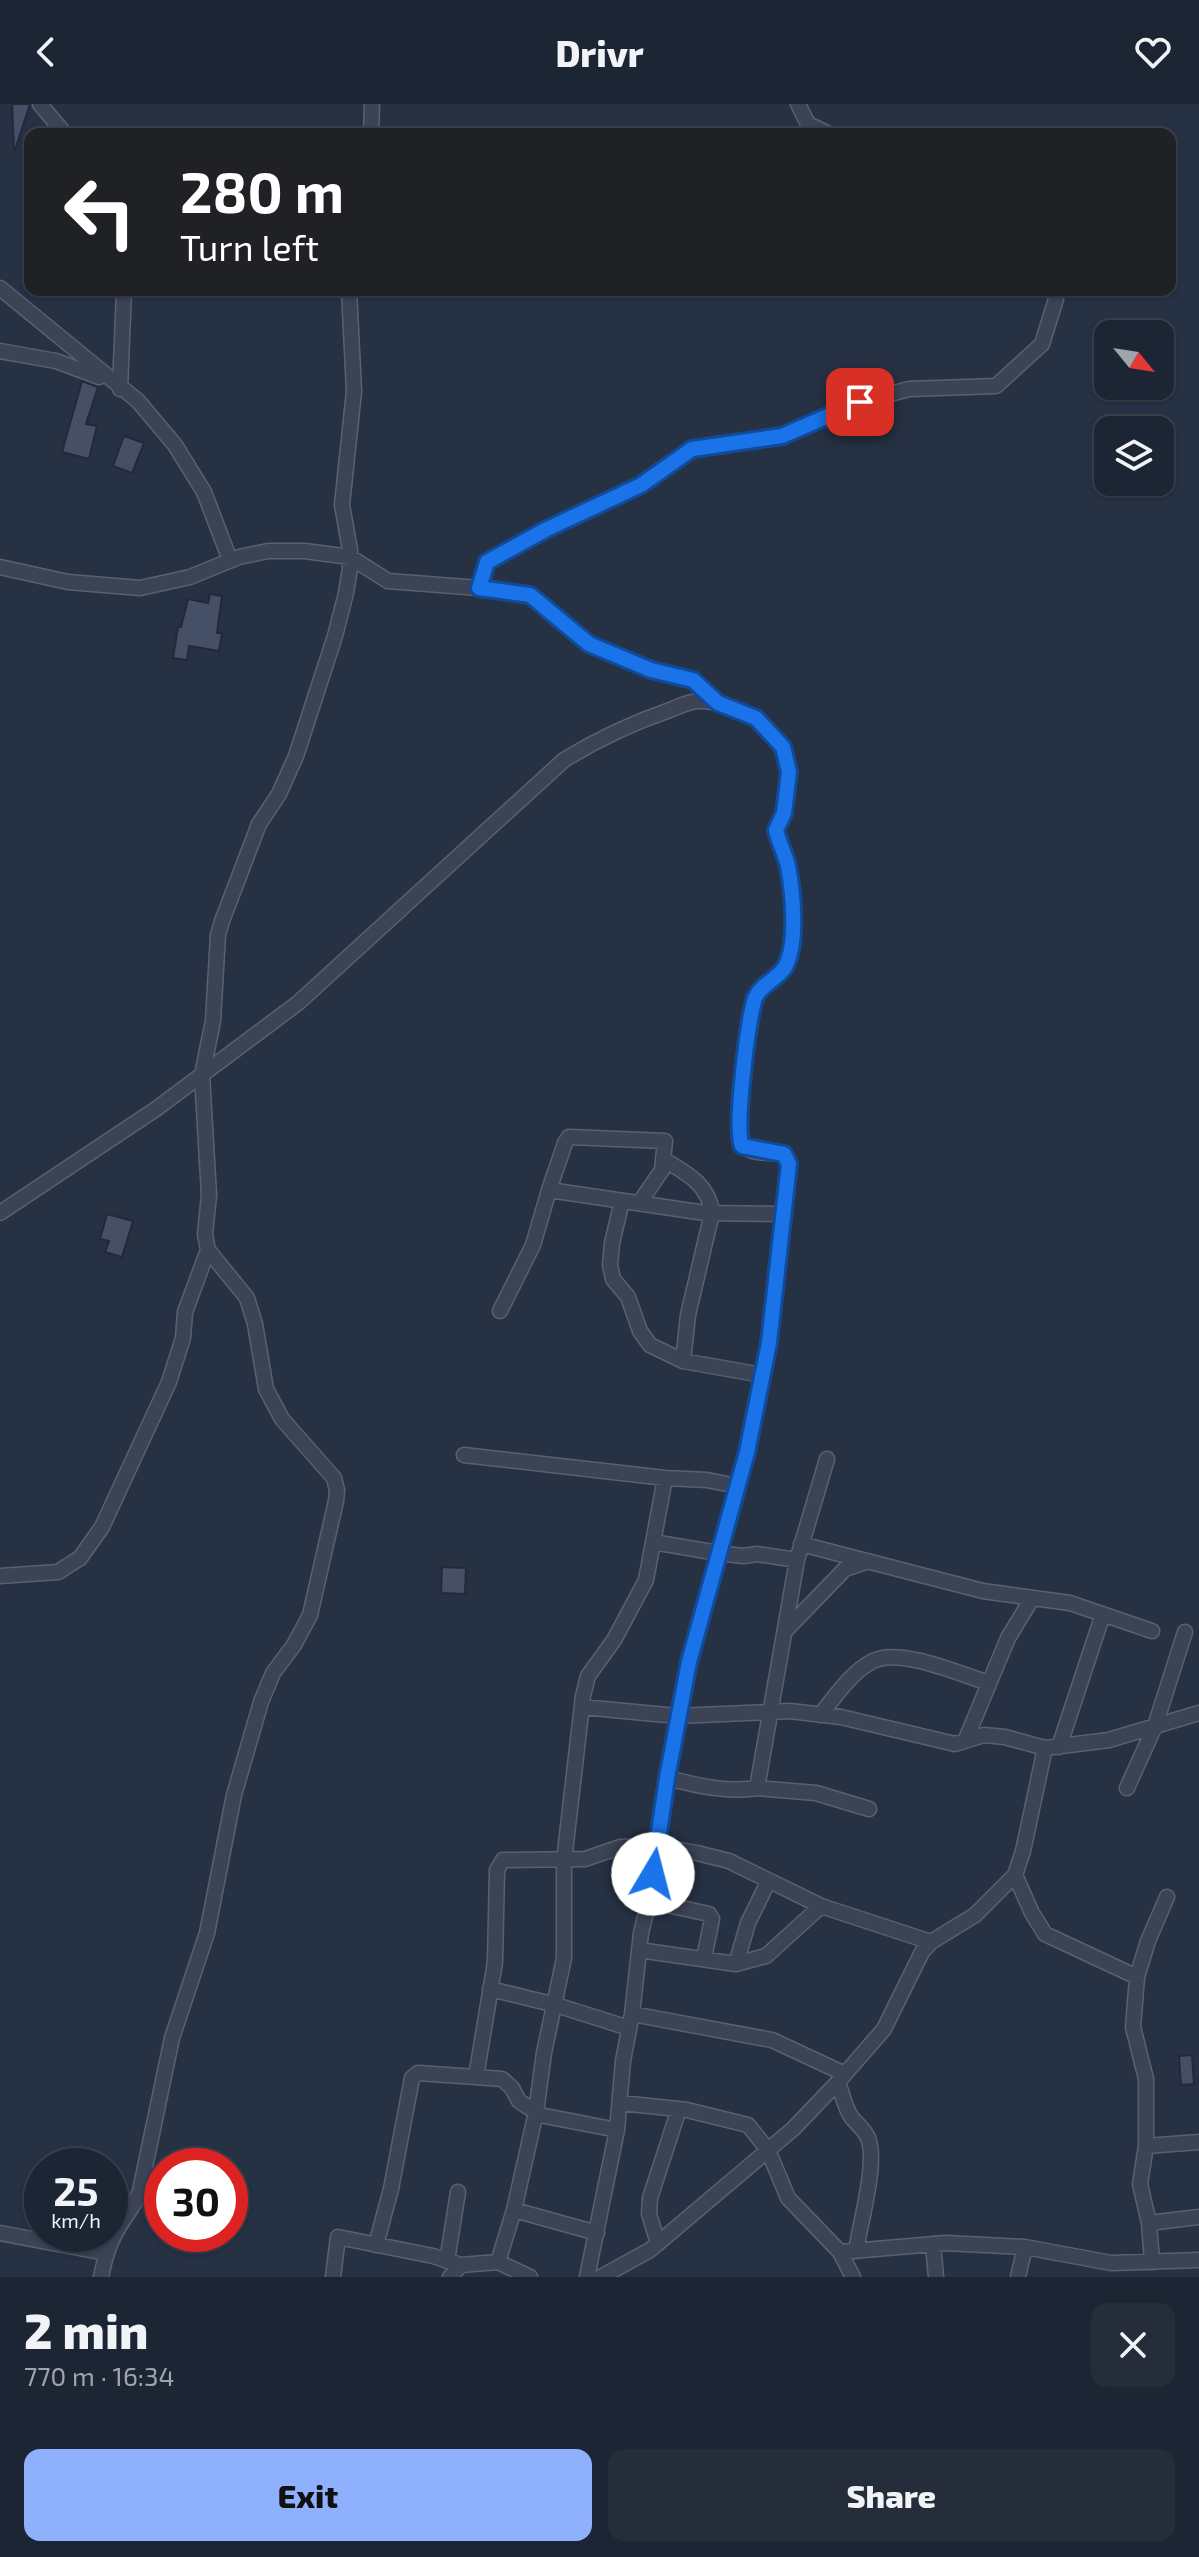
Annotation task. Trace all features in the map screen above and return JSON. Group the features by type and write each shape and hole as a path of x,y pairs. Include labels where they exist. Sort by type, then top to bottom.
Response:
{"street":[{"path":"40,104 60,128"},
{"path":"371,128 372,104"},
{"path":"798,104 808,124 816,128"},
{"path":"0,288 120,389"},
{"path":"120,389 124,296"},
{"path":"101,2277 106,2253 140,2191 172,2038 207,1933 234,1795 273,1673 294,1645 310,1615 337,1490 334,1478 282,1419 266,1389 255,1324 247,1298 208,1250 205,1234 209,1195 202,1075 213,1021 218,935 222,921 259,824 279,794 296,756 346,593 350,557 342,505 354,391 349,296"},
{"path":"479,588 487,562 545,530 641,485 692,449 782,436 860,402 909,389 996,386 1042,344 1056,296"},
{"path":"0,351 56,361 88,371 138,401 175,445 204,492 230,560"},
{"path":"0,567 68,582 140,588 190,577 230,560 268,551 350,557 388,581 530,595 589,644 651,670 693,680 718,703"},
{"path":"0,1213 156,1109 298,1003 564,760 598,738 697,700 718,703 756,718 783,747 789,772 784,813 776,830 788,865 793,915 790,956 773,981 757,993 753,1003 740,1099 739,1140 749,1150 784,1154 789,1164 776,1295 737,1486 677,1716 639,1950 623,2061 617,2130 587,2277"},
{"path":"500,1311 533,1245 569,1137 665,1141 662,1170 640,1202"},
{"path":"663,1159 698,1181 710,1202 712,1213 688,1315 683,1361"},
{"path":"549,1190 712,1213 783,1214"},
{"path":"622,1201 610,1265 613,1279 628,1297 640,1331 650,1345 683,1361 762,1375"},
{"path":"0,1576 58,1572 80,1558 102,1527 169,1382 183,1338 185,1312 208,1250"},
{"path":"464,1455 707,1480 737,1486"},
{"path":"757,1788 797,1560 827,1459"},
{"path":"506,2269 514,2210 556,2005 566,1928 564,1861 588,1676 614,1640 646,1580 665,1478"},
{"path":"653,1542 718,1553 757,1554 797,1560"},
{"path":"801,1544 983,1591 1070,1603 1152,1631"},
{"path":"786,1630 845,1569 866,1562"},
{"path":"966,1739 1008,1638 1031,1600"},
{"path":"601,2277 658,2243 793,2129 884,2029 922,1952 931,1942 975,1915 1015,1875 1052,1748 1103,1614"},
{"path":"1127,1788 1155,1726 1185,1632"},
{"path":"820,1715 852,1677 874,1660 892,1656 923,1662 989,1683"},
{"path":"582,1707 677,1716 772,1712 820,1715 955,1744 984,1735 1052,1748 1109,1740 1199,1713"},
{"path":"667,1778 702,1787 741,1791 757,1788 816,1793 869,1809"},
{"path":"476,2077 495,1962 497,1870 503,1860 564,1861 585,1859 620,1847 657,1846 729,1861 821,1906 931,1942"},
{"path":"1015,1875 1045,1934 1137,1977"},
{"path":"736,1964 748,1923 768,1882"},
{"path":"1152,2262 1149,2223 1140,2184 1146,2146 1146,2079 1133,2027 1137,1977 1167,1897"},
{"path":"649,1901 709,1914 712,1919 704,1958"},
{"path":"639,1950 736,1964 766,1956 821,1906"},
{"path":"490,1989 631,2021 772,2040 842,2078 850,2115 869,2141 868,2200 859,2224 856,2251"},
{"path":"376,2245 391,2189 412,2078 418,2073 502,2079 512,2088 519,2101 540,2115 617,2130"},
{"path":"621,2103 679,2109 748,2125 768,2150 788,2198 840,2252 853,2277"},
{"path":"658,2243 649,2214 650,2198 679,2109"},
{"path":"1146,2146 1199,2142"},
{"path":"450,2277 454,2263 458,2192"},
{"path":"514,2210 597,2233"},
{"path":"1149,2223 1199,2217"},
{"path":"0,2233 106,2253"},
{"path":"333,2277 338,2237 454,2263 506,2269 530,2277"},
{"path":"840,2252 933,2244 1025,2247 1111,2263 1199,2260"},
{"path":"933,2244 936,2277"},
{"path":"1018,2277 1025,2247"}],"building":[{"path":"12,104 30,104 15,150 14,150"},
{"path":"82,381 98,387 86,424 97,426 89,459 62,452"},
{"path":"124,436 144,443 132,473 113,466"},
{"path":"210,594 222,596 217,633 222,633 219,651 189,646 187,660 173,658 178,627 181,627 188,599 208,603"},
{"path":"107,1214 133,1221 122,1257 105,1252 109,1241 100,1239"},
{"path":"442,1567 466,1568 465,1594 441,1593"},
{"path":"1192,2055 1194,2084 1181,2085 1179,2056"}],"route":[{"path":"653,1874 677,1716 706,1597 747,1452 778,1280 789,1164 784,1154 749,1150 739,1140 740,1099 753,1003 761,988 783,970 790,956 793,915 788,865 776,830 784,813 789,772 783,747 771,732 756,718 718,703 693,680 651,670 589,644 530,595 479,588 487,562 545,530 641,485 692,449 782,436 860,402"}]}
